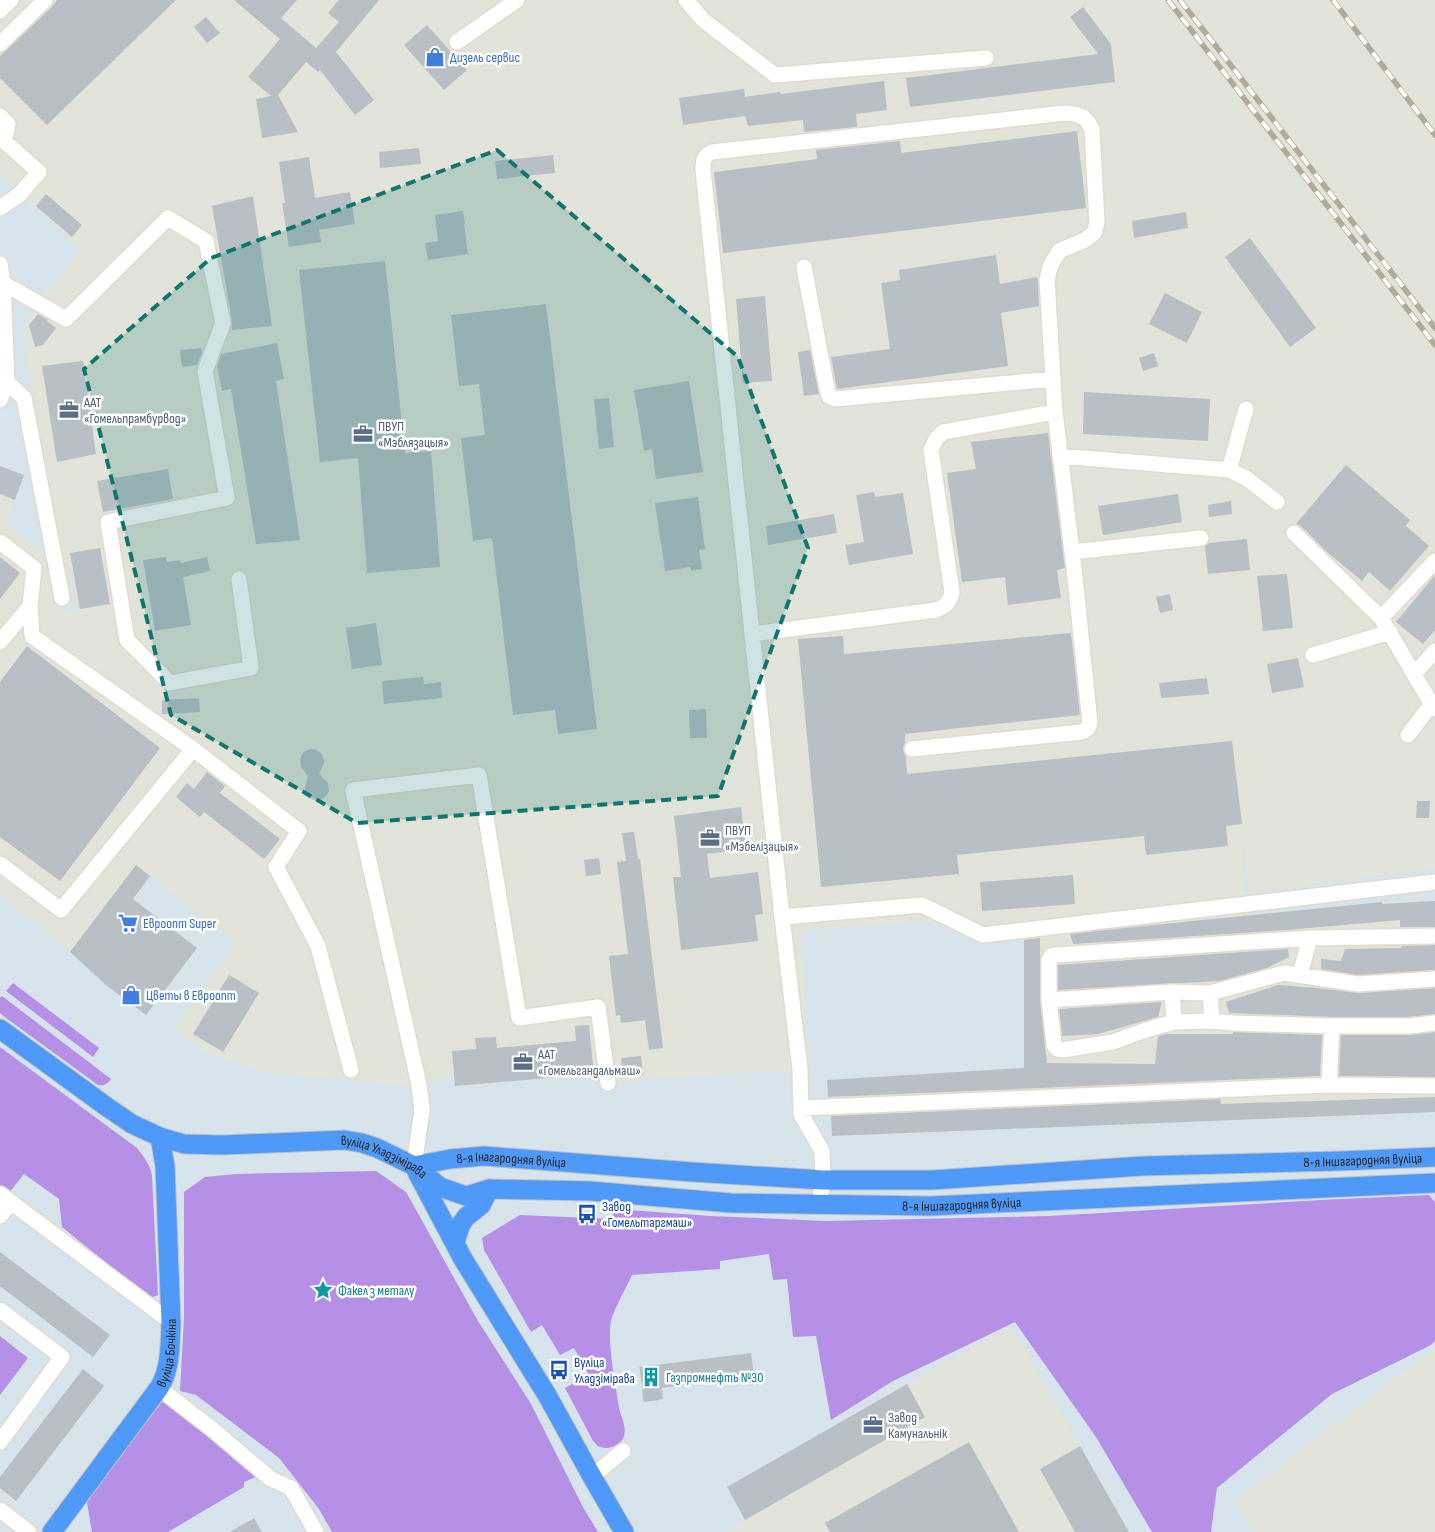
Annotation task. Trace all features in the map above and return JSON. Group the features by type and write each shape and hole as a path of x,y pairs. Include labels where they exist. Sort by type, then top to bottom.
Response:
{"main road":[{"name":"вуліца Уладзімірава","path":"0,1028 107,1107 132,1124 160,1137 184,1144 222,1145 345,1140 377,1148 414,1166 463,1259 547,1395 624,1532"},
{"name":"вуліца Бочкіна","path":"52,1532 159,1388 167,1371 171,1322 165,1166 160,1137"},
{"name":"8-я Інагародняя вуліца","path":"414,1166 450,1159 484,1156 692,1172"},
{"name":"8-я Іншагародняя вуліца","path":"692,1172 823,1180 932,1180 1143,1166 1435,1157"},
{"name":"8-я Інагародняя вуліца","path":"414,1166 440,1187 466,1196 489,1189"},
{"name":"8-я Іншагародняя вуліца","path":"489,1189 590,1191 731,1203 931,1206 1435,1183"},
{"path":"455,1242 461,1224 466,1217 481,1205 489,1189"}],"street":[{"path":"0,11 11,0"},
{"path":"0,44 45,0"},
{"path":"457,42 517,0"},
{"path":"686,0 703,20 776,75 986,58"},
{"path":"819,1204 823,1180 822,1151 801,1114 800,1070 782,917 703,160 706,154 712,152 1065,113 1076,114 1088,121 1092,129 1097,222 1094,233 1085,240 1059,251 1050,267 1047,280 1055,412 1090,723 1088,728 1082,732 912,749"},
{"path":"0,116 8,124 4,141 39,172 20,194 0,208"},
{"path":"3,283 66,319 168,218 206,241 223,323 205,371 227,498 108,522 127,640 170,683 251,668 239,579"},
{"path":"0,264 3,283 3,346 7,382 0,400"},
{"path":"804,267 827,389 829,396 834,399 1053,379"},
{"path":"7,382 24,398 62,598"},
{"path":"1229,470 1246,410"},
{"path":"752,634 936,610 945,606 950,600 952,592 931,450 936,439 943,432 1055,412"},
{"path":"1060,456 1229,470 1246,478 1276,502"},
{"path":"1294,533 1381,618 1433,704 1408,735"},
{"path":"1072,552 1201,538"},
{"path":"0,542 34,568 30,606 32,636 193,749 299,831 276,867 318,946 351,1070"},
{"path":"1381,618 1435,561"},
{"path":"0,642 30,606"},
{"path":"1313,655 1390,632"},
{"path":"1414,674 1435,652"},
{"path":"0,864 61,910 193,749"},
{"path":"414,1166 422,1110 419,1085 353,790 479,775 519,1018 598,1007 608,1083"},
{"path":"782,917 922,904 983,935 1435,882"},
{"path":"1435,936 1310,938 1051,956 1049,960 1049,1000 1054,1045 1057,1049 1062,1050 1113,1042 1174,1022 1212,1021 1332,1026 1410,1026 1435,1023"},
{"path":"1300,975 1310,938"},
{"path":"1049,1000 1172,992 1210,993 1284,972 1358,984 1435,979"},
{"path":"1172,992 1174,1022"},
{"path":"1210,993 1212,1021"},
{"path":"1329,1085 1332,1026"},
{"path":"801,1108 1329,1085 1435,1086"},
{"path":"0,1216 5,1198 171,1322"},
{"path":"0,1310 62,1357 0,1442"},
{"path":"159,1388 212,1429 271,1479 291,1488 316,1532"},
{"path":"590,1473 600,1470 623,1451"},
{"path":"0,1510 29,1532"}],"highlighted area":[{"path":"497,150 738,357 808,548 718,796 357,823 171,715 84,369 211,258"}],"shaded area":[{"path":"0,0 1435,0 1435,694 1421,701 1435,720 1435,868 1249,893 1242,834 1245,916 1382,902 1435,901 1435,1112 832,1136 827,1080 1024,1067 1024,936 974,941 930,921 801,931 810,1070 669,1077 595,1084 593,1074 455,1086 454,1076 419,1085 407,1086 262,1072 200,1050 173,1031 236,943 136,865 70,952 0,895 0,494 15,500 7,521 14,531 37,548 53,570 60,613 77,610 68,565 59,557 22,327 81,249 0,176"},
{"path":"13,983 99,1048 93,1057 6,991"},
{"path":"2,996 111,1079 106,1084 98,1085 6,1018 0,1013 0,998"},
{"path":"0,1047 137,1148 146,1161 152,1176 158,1295 150,1298 62,1227 59,1199 24,1174 8,1194 0,1188"},
{"path":"376,1171 406,1192 478,1321 531,1404 584,1509 598,1532 332,1532 319,1509 279,1458 196,1395 180,1391 184,1318 184,1192 205,1177 236,1174"},
{"path":"1429,1195 1435,1202 1435,1341 1431,1345 1332,1394 1217,1488 1211,1532 1152,1532 1096,1437 1015,1322 893,1381 831,1420 816,1336 793,1337 787,1279 773,1280 769,1254 720,1261 720,1269 632,1275 614,1311 610,1330 612,1361 625,1432 622,1440 617,1445 609,1448 598,1446 593,1441 565,1388 589,1375 574,1348 560,1355 542,1325 531,1332 484,1250 482,1238 520,1215 612,1219 614,1209 710,1216 826,1221 1049,1216"},
{"name":"Завод Камунальнік","path":"1011,1325 1129,1532 724,1532 745,1520 727,1487"},
{"path":"0,1336 28,1358 0,1395"},
{"path":"1435,1348 1435,1532 1254,1532 1235,1502 1239,1497"},
{"path":"165,1398 262,1474 244,1482 244,1487 168,1532 92,1532 88,1499"}],"building":[{"path":"57,0 176,0 47,125 0,78 0,56"},
{"path":"234,0 297,0 281,18 316,48 339,22 328,13 339,0 379,0 336,52 374,100 355,115 320,70 318,72 306,62 278,95 298,132 262,138 256,99 271,96 248,77 280,39"},
{"path":"1083,7 1111,44 1115,82 910,107 906,78 1098,54 1070,17"},
{"path":"206,17 220,33 207,43 194,27"},
{"name":"Дизель сервис","path":"427,25 467,70 444,90 404,45"},
{"path":"884,81 887,110 856,114 857,127 804,132 803,120 748,126 745,116 683,125 679,98 744,89 745,97"},
{"path":"1077,131 1086,208 723,253 714,172 817,159 816,150 900,141 901,153"},
{"path":"419,148 421,164 380,168 379,152"},
{"path":"553,155 555,173 497,179 495,161"},
{"path":"309,157 315,198 350,192 355,224 319,230 321,242 289,247 282,203 285,203 279,162"},
{"path":"46,194 82,225 72,237 36,206"},
{"path":"253,196 272,326 232,330 212,206"},
{"path":"463,211 468,254 428,260 425,243 438,241 435,215"},
{"path":"1186,212 1188,228 1134,238 1132,221"},
{"path":"1250,238 1316,328 1290,347 1225,257"},
{"path":"996,255 1000,284 1037,277 1038,282 1039,306 1001,313 1008,366 837,389 831,357 890,349 881,283 900,280 899,270"},
{"path":"385,261 405,453 431,451 440,567 367,573 358,458 320,462 299,270"},
{"path":"1165,293 1202,312 1187,343 1149,324"},
{"path":"765,296 772,381 743,383 736,299"},
{"path":"546,304 597,729 558,734 555,710 513,715 492,538 473,541 461,438 485,435 479,384 459,386 451,315"},
{"path":"38,314 56,328 43,345 35,347 29,325"},
{"path":"277,343 284,379 276,381 300,540 256,544 231,389 222,391 217,366 221,354"},
{"path":"201,348 202,353 197,365 182,367 180,350"},
{"path":"810,350 819,394 804,396 798,352"},
{"path":"1154,353 1158,366 1143,371 1139,358"},
{"name":"ААТ «Гомельпрамбурвод»","path":"83,361 96,454 57,462 42,366"},
{"path":"689,381 703,472 656,479 652,449 644,451 634,390"},
{"path":"1084,392 1210,399 1208,441 1083,434"},
{"path":"609,398 614,447 599,449 594,399"},
{"path":"1048,433 1065,568 1057,570 1061,598 1008,605 1005,577 962,582 947,473 976,469 971,442"},
{"path":"1346,465 1410,520 1406,526 1429,546 1390,591 1369,572 1362,581 1326,551 1301,526 1296,524"},
{"path":"0,466 24,475 15,500 0,494"},
{"path":"168,469 173,499 103,512 97,481"},
{"path":"874,492 875,497 903,493 913,554 849,565 845,545 864,542 856,495"},
{"path":"1178,494 1182,522 1103,535 1098,506"},
{"path":"698,497 705,549 699,550 702,569 691,571 690,567 665,571 655,503"},
{"path":"1231,501 1232,514 1209,517 1208,505"},
{"path":"834,514 837,533 768,545 766,526"},
{"path":"1247,539 1250,570 1208,574 1205,546 1209,543"},
{"path":"100,548 110,604 80,609 70,553"},
{"path":"0,557 20,573 0,599"},
{"path":"166,557 167,562 180,560 181,563 207,557 210,571 183,577 191,625 155,631 143,560"},
{"path":"1287,574 1293,628 1263,631 1257,576"},
{"path":"1435,575 1435,630 1423,644 1396,622"},
{"path":"1170,594 1173,610 1160,613 1156,597"},
{"path":"376,623 382,665 352,669 346,628"},
{"path":"1071,633 1080,715 905,734 903,749 906,756 907,774 1232,741 1242,824 1226,826 1228,846 1146,855 1144,836 957,855 959,874 821,887 798,639 843,636 844,654"},
{"path":"27,646 160,748 60,881 0,837 0,682"},
{"path":"1298,658 1304,687 1272,693 1267,664"},
{"path":"423,677 424,684 441,682 442,698 384,704 382,681"},
{"path":"1207,678 1209,694 1161,698 1159,683"},
{"path":"199,698 200,712 162,714 162,700"},
{"path":"706,709 707,738 690,738 689,710"},
{"path":"310,749 321,753 324,760 319,774 328,783 329,791 321,800 313,800 305,796 308,776 301,767 300,759 303,752"},
{"path":"207,772 225,786 220,793 280,839 264,859 204,812 200,817 176,797 187,783 194,789"},
{"path":"1417,801 1430,801 1429,818 1416,818"},
{"path":"741,807 746,849 707,854 710,878 758,872 763,914 755,915 758,941 681,950 673,877 681,877 674,816"},
{"path":"634,832 638,859 640,859 663,1048 649,1050 645,1020 621,1023 620,1015 616,1016 609,956 628,954 617,862 626,861 622,833"},
{"path":"599,858 601,874 586,876 584,860"},
{"name":"Евроопт Super","path":"136,865 150,876 133,899 197,948 146,1015 106,985 70,952"},
{"path":"1073,875 1075,904 982,911 980,882"},
{"path":"1435,901 1435,927 1400,927 1400,920 1286,930 1073,944 1070,934 1382,902 1382,904"},
{"path":"1040,938 1040,1000 1047,1063 1155,1064 1158,1036 1166,1034 1233,1034 1233,1032 1322,1035 1320,1076 828,1097 827,1080 1024,1068 1024,940"},
{"path":"1435,945 1435,970 1358,975 1321,969 1321,959 1341,961 1345,949"},
{"path":"1288,949 1289,957 1267,968 1220,981 1058,990 1058,965"},
{"path":"229,975 259,993 223,1052 193,1034"},
{"path":"1278,985 1358,993 1435,988 1435,1014 1409,1017 1332,1017 1229,1013 1226,1002"},
{"path":"1162,1002 1158,1017 1098,1034 1062,1036 1059,1009"},
{"name":"ААТ «Гомельгандальмаш»","path":"589,1025 594,1074 455,1086 452,1051 476,1049 475,1038 496,1037 497,1048 576,1041 575,1026"},
{"path":"1435,1032 1435,1077 1339,1076 1341,1035 1410,1035"},
{"path":"641,1056 643,1075 623,1077 621,1058"},
{"path":"1435,1097 1435,1112 832,1136 831,1116 1220,1099 1221,1104"},
{"path":"0,1252 110,1335 93,1357 0,1286"},
{"path":"751,1353 754,1376 662,1388 663,1399 644,1401 640,1367"},
{"path":"83,1369 104,1386 16,1501 0,1488 0,1477"},
{"path":"907,1384 925,1417 745,1520 727,1487"},
{"path":"969,1442 1019,1532 830,1532 825,1523"},
{"path":"1080,1446 1129,1532 1075,1532 1040,1469"},
{"path":"254,1518 262,1532 230,1532"}],"tunnel":[{"path":"647,1366 651,1401"}],"railway":[{"path":"1168,0 1435,345"},
{"path":"1180,0 1435,328"},
{"path":"1333,0 1435,135"}],"place":[{"name":"Дизель сервис","path":"435,57"},
{"name":"ААТ «Гомельпрамбурвод»","path":"69,410"},
{"name":"ПВУП «Мэблязацыя»","path":"363,434"},
{"name":"ПВУП «Мэбелізацыя»","path":"710,838"},
{"name":"Евроопт Super","path":"128,923"},
{"name":"Цветы в Евроопт","path":"131,995"},
{"name":"ААТ «Гомельгандальмаш»","path":"523,1062"},
{"name":"Завод «Гомельтаргмаш»","path":"587,1214"},
{"name":"Факел з металу","path":"323,1290"},
{"name":"Вуліца Уладзімірава","path":"559,1370"},
{"name":"Газпромнефть №30","path":"651,1377"},
{"name":"Завод Камунальнік","path":"873,1425"}]}
